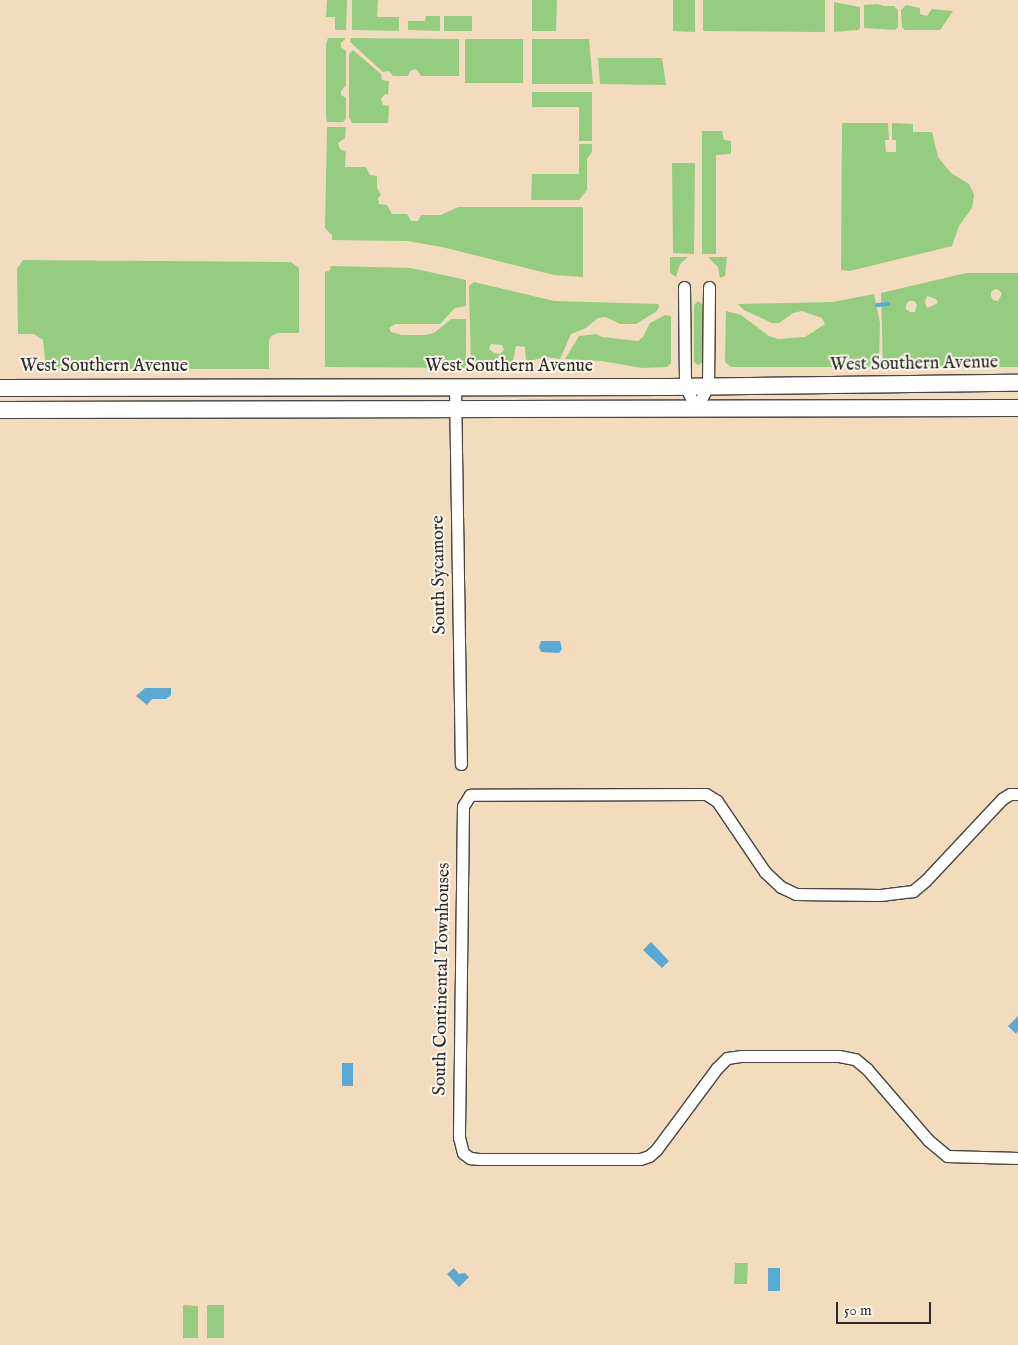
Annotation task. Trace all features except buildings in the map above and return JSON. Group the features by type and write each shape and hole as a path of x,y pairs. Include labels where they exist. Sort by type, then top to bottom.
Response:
{"main road":[{"name":"West Southern Avenue","path":"0,388 1018,383"},
{"path":"877,408 881,402 892,397 945,395 988,384"},
{"path":"0,410 1018,408"}],"street":[{"path":"684,287 685,386 696,408"},
{"path":"696,408 708,386 709,287"},
{"name":"South Sycamore","path":"455,387 461,764"},
{"name":"South Continental Townhouses","path":"1018,794 1010,794 1002,800 925,881 913,890 880,895 796,894 781,887 765,872 717,801 706,794 470,796 463,806 459,1137 463,1153 470,1158 640,1159 649,1156 656,1150 716,1068 727,1058 742,1056 839,1056 855,1059 867,1069 928,1140 946,1156 1018,1158"}],"green space":[{"path":"327,0 347,0 346,30 335,30 335,17 326,17"},
{"path":"352,0 378,0 377,17 399,17 399,31 352,30"},
{"path":"532,0 557,0 556,31 532,31"},
{"path":"673,0 695,0 695,32 673,31"},
{"path":"703,0 825,0 825,32 703,31"},
{"path":"834,2 860,7 860,28 858,30 834,32"},
{"path":"864,5 894,6 898,10 898,27 895,30 864,28"},
{"path":"906,5 920,8 920,14 927,16 932,9 953,11 940,30 905,30 902,27 901,10"},
{"path":"426,16 440,16 440,31 408,30 408,21 425,21"},
{"path":"444,16 472,16 472,31 444,31"},
{"path":"328,38 346,38 341,43 341,47 346,51 346,85 341,91 341,95 346,98 346,118 343,122 327,122 326,45"},
{"path":"351,38 459,39 459,76 421,76 416,69 410,71 408,76 393,76 389,71 383,72 350,42"},
{"path":"465,39 523,39 523,83 465,83"},
{"path":"532,39 589,39 593,84 532,84"},
{"path":"353,50 381,74 382,80 389,81 388,95 385,94 381,99 383,105 389,106 388,123 352,123 349,117 349,54"},
{"path":"598,58 662,58 666,85 600,84"},
{"path":"532,92 592,92 592,141 579,141 579,107 532,107"},
{"path":"842,123 888,123 889,140 885,140 886,152 896,152 896,140 892,140 892,123 913,124 913,132 932,132 938,157 951,173 969,184 974,195 972,208 959,226 952,246 850,271 841,270"},
{"path":"327,127 346,127 345,138 338,143 340,149 346,152 345,167 366,167 370,175 377,176 377,188 381,195 378,198 379,204 387,205 392,214 407,214 411,221 418,221 421,215 441,215 458,207 583,207 583,277 554,275 442,247 407,241 332,240 332,235 325,228"},
{"path":"702,131 722,131 724,140 731,141 731,154 716,155 716,254 702,254"},
{"path":"579,144 592,144 592,152 587,159 587,190 579,200 531,200 532,174 579,174"},
{"path":"672,163 695,163 694,254 673,253"},
{"path":"670,257 688,257 680,264 676,277 670,273"},
{"path":"708,257 727,257 725,276 720,278 718,267"},
{"path":"23,260 291,262 299,268 299,333 278,333 271,336 269,340 269,369 46,369 43,340 34,334 18,334 17,269"},
{"path":"331,266 411,268 466,280 466,306 455,308 440,324 395,324 389,328 391,332 402,335 426,335 434,333 451,319 466,319 466,368 325,367 325,272 330,270"},
{"path":"966,273 1018,273 1018,367 883,367 881,293","holes":["995,289 999,290 1002,294 998,301 993,300 991,296 991,292","927,296 936,299 938,303 927,308 925,302","909,301 914,301 917,305 915,312 910,312 906,309"]},
{"path":"474,282 554,301 658,304 659,307 657,311 636,324 620,324 606,317 598,318 586,328 571,334 560,359 545,357 526,362 525,347 516,346 513,361 508,368 471,368 469,286","holes":["491,344 502,345 504,350 500,354 494,353 489,349"]},
{"path":"874,294 880,323 879,364 877,367 731,367 725,362 726,311 741,315 769,336 778,339 805,337 825,324 822,318 802,311 793,313 779,323 772,323 744,310 738,304 833,302"},
{"path":"698,301 703,305 703,362 698,365 694,362 694,305"},
{"path":"665,315 671,316 671,363 667,367 642,368 602,361 565,359 579,336 596,334 602,337 638,341 643,337 650,323"},
{"path":"735,1263 748,1263 747,1284 734,1284"},
{"path":"183,1305 198,1306 198,1338 183,1338"},
{"path":"207,1305 224,1305 224,1338 207,1338"}],"water":[{"path":"541,641 560,641 562,649 559,653 541,652 539,647"},
{"path":"145,688 171,688 171,695 166,699 152,699 147,705 136,696"},
{"path":"651,942 669,961 662,968 643,950"},
{"path":"1018,1016 1018,1031 1016,1034 1008,1026"},
{"path":"342,1063 353,1063 353,1086 342,1086"},
{"path":"454,1268 459,1274 465,1273 469,1277 459,1287 447,1274"},
{"path":"768,1268 780,1268 780,1291 768,1291"}],"waterway":[{"path":"877,305 888,304"},
{"path":"878,362 887,361"}]}
